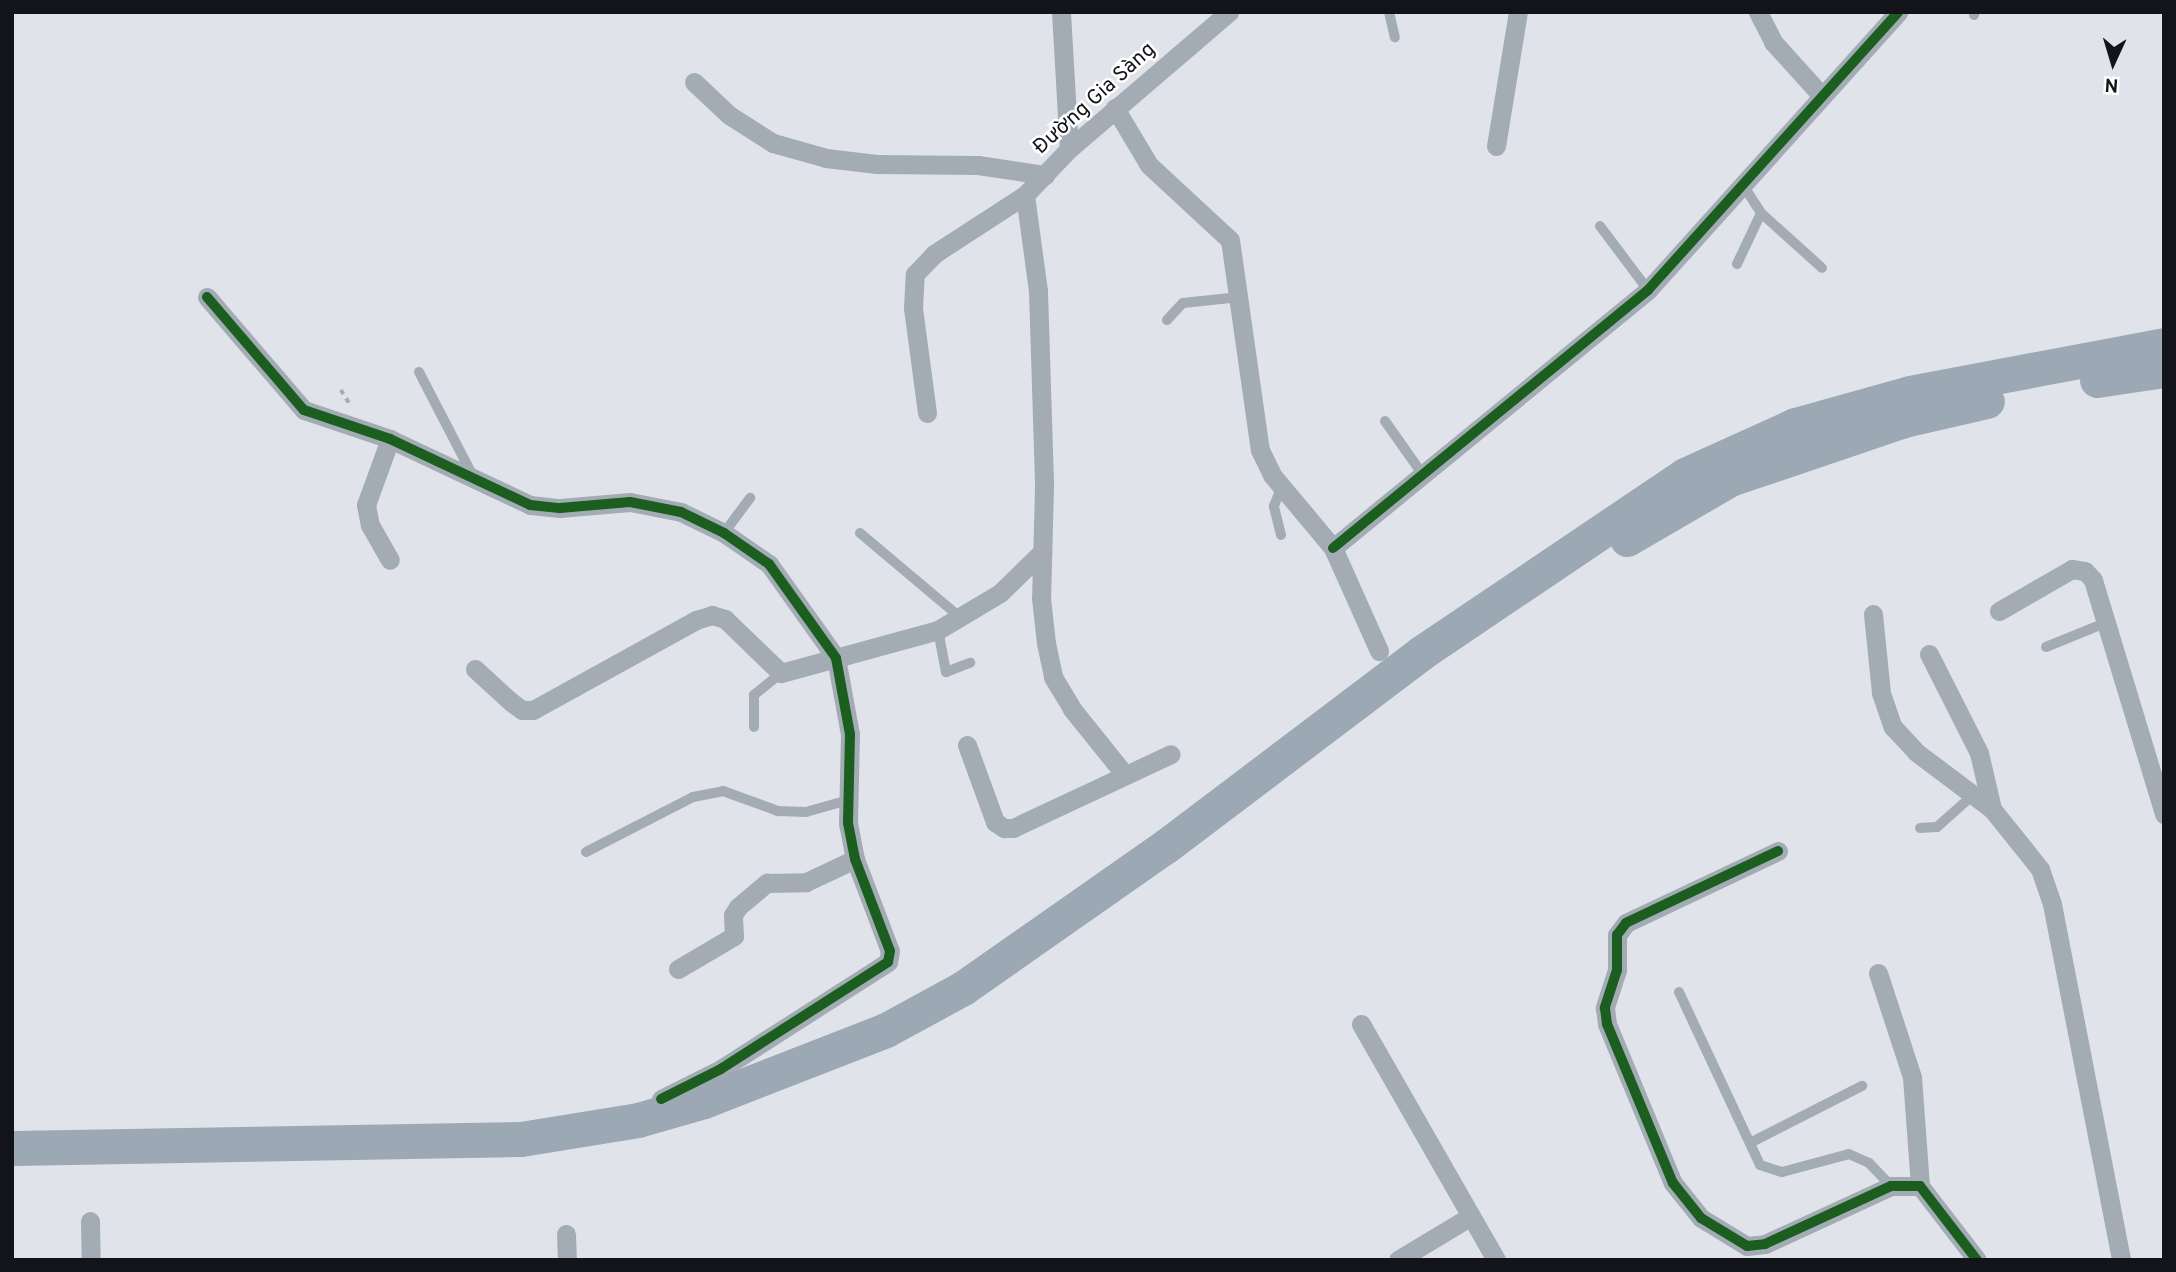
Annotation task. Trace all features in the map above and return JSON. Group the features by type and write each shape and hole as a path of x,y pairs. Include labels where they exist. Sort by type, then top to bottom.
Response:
{"highway":[{"path":"12,1148 521,1139 638,1120 704,1101 886,1030 963,988 1166,846 1421,653 1685,474 1795,425 1910,393 2164,345"},
{"path":"12,1170 496,1159 586,1149 642,1137 810,1084 960,1012 1169,873 1449,660 1639,531 1730,479 1904,421 2027,392 2164,370"}],"street":[{"path":"1061,12 1069,149"},
{"name":"Đường Gia Sàng","path":"927,413 913,307 915,274 934,254 1025,195 1069,149 1229,12"},
{"path":"1496,146 1518,12"},
{"path":"1758,12 1773,41 1822,96"},
{"path":"1333,548 1648,290 1899,12"},
{"path":"694,82 729,115 773,142 826,158 877,164 978,165 1045,175"},
{"path":"1115,108 1149,165 1230,240 1260,450 1282,486 1333,548 1379,651"},
{"path":"1025,195 1040,331 1041,598 1053,677 1072,709 1125,775"},
{"path":"207,297 304,410 390,439 530,505 560,508 630,502 681,512 724,533 769,564 836,658 850,734 848,800 855,859 880,919 888,962 721,1069 662,1099"},
{"path":"390,439 366,505 370,526 390,560"},
{"path":"475,669 522,710 533,710 696,620 712,615 725,619 781,673 937,630 962,619 1000,593 1042,552"},
{"path":"1999,611 2072,569 2085,571 2093,580 2164,814"},
{"path":"1872,614 1881,693 1893,727 1916,752 1992,810 2040,869 2052,904 2121,1260"},
{"path":"1929,654 1979,753 1992,810"},
{"path":"967,745 995,822 1004,828 1171,754"},
{"path":"1778,851 1626,923 1617,935 1617,970 1605,1008 1607,1024 1673,1183 1686,1204 1731,1241 1747,1246 1765,1244 1891,1186 1920,1186"},
{"path":"678,969 734,936 733,915 738,907 767,883 806,882 855,859"},
{"path":"1878,973 1912,1077 1920,1186 1977,1260"},
{"path":"1361,1024 1496,1260"},
{"path":"1398,1260 1471,1216"},
{"path":"90,1220 91,1260"},
{"path":"566,1234 567,1260"}],"lane":[{"path":"1389,12 1395,37"},
{"path":"1743,185 1761,213 1822,268"},
{"path":"1737,264 1761,213"},
{"path":"1600,226 1648,290"},
{"path":"1167,320 1183,303 1240,297"},
{"path":"419,372 475,479"},
{"path":"1385,421 1423,475"},
{"path":"1281,535 1274,506 1282,486"},
{"path":"724,533 750,498"},
{"path":"860,533 962,619"},
{"path":"2046,647 2105,623"},
{"path":"937,630 946,672 951,674 970,663"},
{"path":"754,727 754,695 781,673"},
{"path":"586,852 693,797 723,791 778,811 806,811 848,800"},
{"path":"1920,828 1937,827 1973,796"},
{"path":"1679,992 1760,1165 1769,1171 1782,1172 1849,1154 1869,1163 1891,1186"},
{"path":"1750,1143 1862,1086"}],"cycle path":[{"path":"1333,548 1648,290 1898,12"},
{"path":"207,297 304,410 390,439 530,505 560,508 630,502 681,512 724,533 769,564 836,658 850,734 848,823 855,859 890,951 888,962 721,1069 661,1099"},
{"path":"1778,851 1626,923 1617,935 1617,970 1605,1008 1607,1024 1673,1183 1701,1218 1747,1246 1765,1244 1891,1186 1920,1186 1977,1260"}]}
